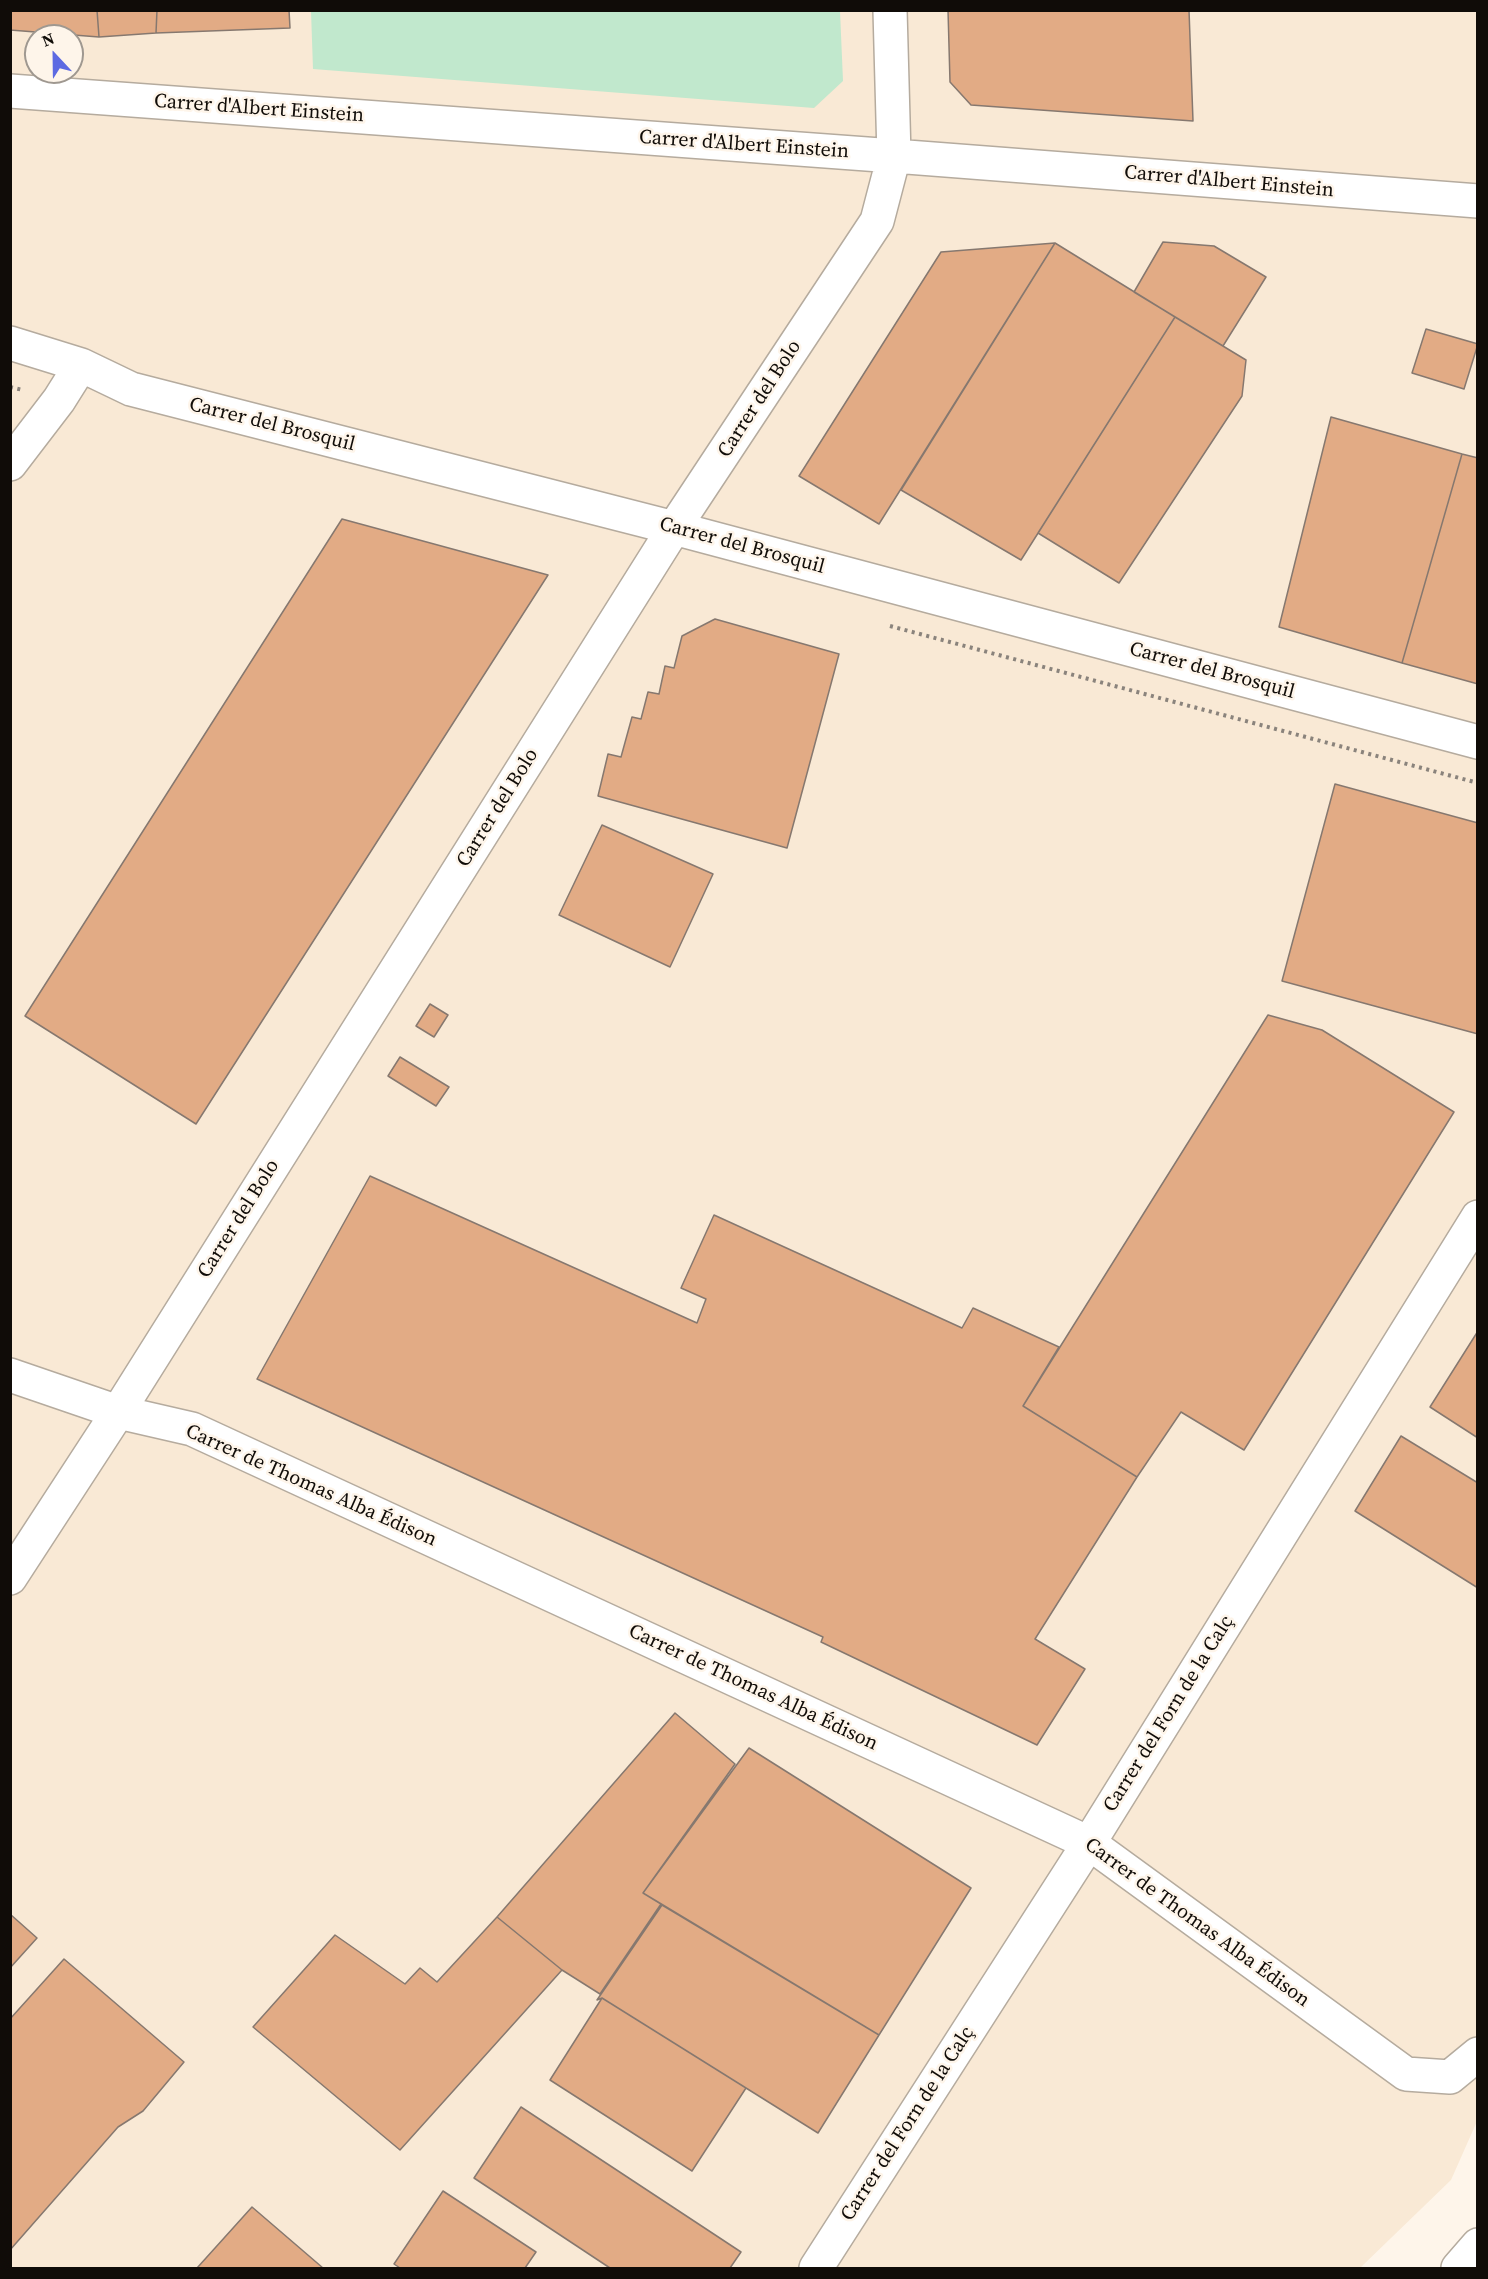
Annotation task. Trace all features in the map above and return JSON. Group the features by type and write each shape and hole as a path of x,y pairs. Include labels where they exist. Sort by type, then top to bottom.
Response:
{"street":[{"name":"Carrer del Bolo","path":"10,1578 118,1412 674,528 877,221 894,156 890,10"},
{"name":"Carrer d'Albert Einstein","path":"10,91 1478,201"},
{"name":"Carrer del Brosquil","path":"10,343 81,365 131,389 674,528 1478,742"},
{"path":"10,464 59,400 81,365"},
{"name":"Carrer del Forn de la Calç","path":"816,2268 1089,1843 1478,1217"},
{"name":"Carrer de Thomas Alba Édison","path":"10,1376 118,1412 192,1429 1089,1843 1406,2074 1450,2077 1478,2054"},
{"path":"1458,2268 1478,2245"}],"shaded area":[{"path":"11,11 1477,11 1478,2119 1451,2180 1360,2268 11,2268"}],"green space":[{"path":"311,11 840,11 843,81 814,108 313,69"}],"building":[{"path":"10,10 97,10 99,37 84,36 84,24 24,24 24,31 10,30"},
{"path":"97,10 157,10 156,33 99,37"},
{"path":"157,10 289,10 290,28 156,33"},
{"path":"948,10 1189,10 1193,121 971,105 950,82"},
{"path":"1163,242 1214,246 1266,277 1223,346 1134,292"},
{"path":"1055,243 879,524 799,476 941,252"},
{"path":"1055,243 1175,317 1021,560 901,490"},
{"path":"1175,317 1246,360 1242,396 1119,583 1038,533"},
{"path":"1426,329 1478,344 1464,389 1412,373"},
{"path":"1331,417 1462,454 1402,663 1279,627"},
{"path":"1462,454 1478,458 1478,684 1402,663"},
{"path":"342,519 548,575 196,1124 25,1016"},
{"path":"715,619 839,654 787,848 598,796 608,754 621,757 632,717 641,719 648,692 659,694 665,666 674,668 682,636"},
{"path":"1335,784 1478,823 1478,1034 1282,981"},
{"path":"602,825 713,874 670,967 559,915"},
{"path":"430,1004 448,1015 434,1037 416,1026"},
{"path":"1268,1015 1322,1030 1454,1112 1244,1450 1181,1412 1137,1477 1023,1406"},
{"path":"400,1057 449,1087 436,1106 388,1076"},
{"path":"370,1176 697,1323 706,1299 681,1288 714,1215 962,1328 973,1308 1059,1347 1023,1406 1137,1477 1035,1639 1085,1669 1037,1745 821,1642 823,1637 257,1379"},
{"path":"1478,1331 1478,1438 1430,1407"},
{"path":"1401,1436 1478,1483 1478,1588 1355,1511"},
{"path":"675,1713 735,1764 643,1893 661,1904 600,1994 562,1970 497,1917"},
{"path":"749,1748 971,1888 879,2035 643,1893"},
{"path":"662,1905 879,2035 818,2133 602,1998 597,2000"},
{"path":"10,1914 37,1938 10,1968"},
{"path":"497,1917 562,1970 400,2150 253,2027 335,1935 405,1984 420,1968 437,1982"},
{"path":"64,1959 184,2062 143,2111 118,2127 10,2250 10,2019"},
{"path":"602,1998 746,2088 692,2171 550,2080"},
{"path":"521,2107 741,2252 730,2268 610,2268 474,2178"},
{"path":"443,2191 536,2252 525,2268 400,2268 394,2264"},
{"path":"252,2207 323,2268 197,2268"}]}
